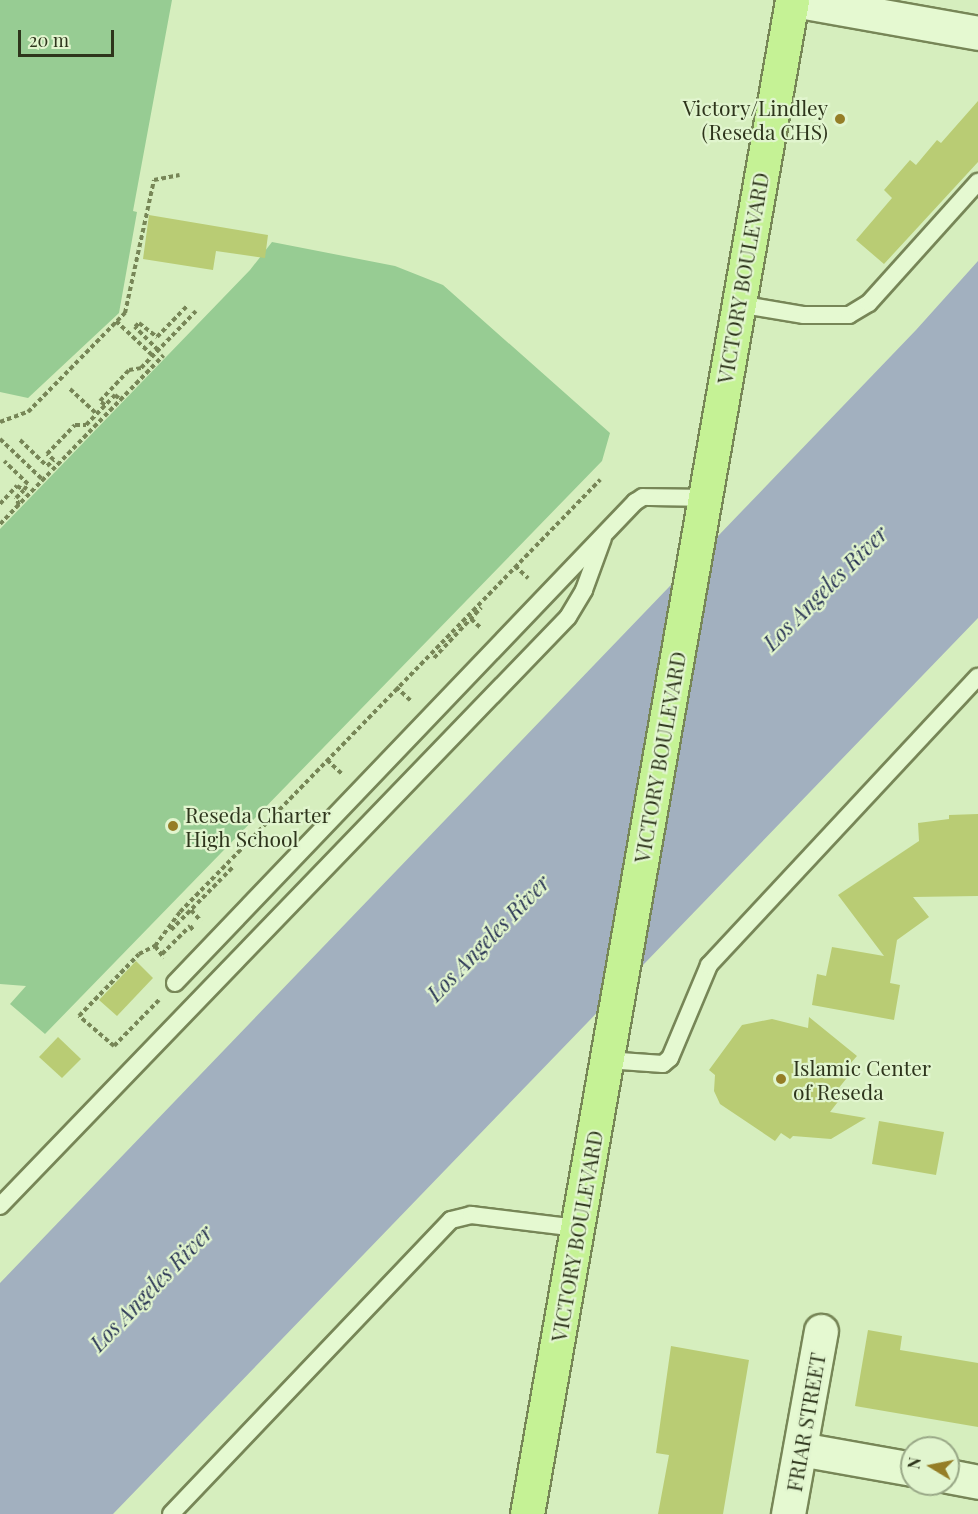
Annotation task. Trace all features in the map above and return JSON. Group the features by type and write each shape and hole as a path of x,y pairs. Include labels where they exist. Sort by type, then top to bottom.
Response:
{"main road":[{"name":"VICTORY BOULEVARD","path":"527,1514 792,0"}],"street":[{"path":"792,0 978,33"},
{"name":"FRIAR STREET","path":"788,1514 821,1331"},
{"path":"800,1449 900,1468"},
{"path":"960,1478 978,1482"}],"lane":[{"path":"738,304 804,315 849,315 869,303 978,182"},
{"path":"175,983 560,578 643,497 704,498"},
{"path":"0,1206 568,616 584,590 603,538"},
{"path":"606,1060 663,1064 670,1058 709,965 978,677"},
{"path":"171,1514 451,1220 471,1215 577,1228"}],"path":[{"path":"0,422 28,412 125,313 154,180 180,175"},
{"path":"158,351 135,327 139,323 157,337 187,306"},
{"path":"105,405 100,401 129,370 141,368 196,311"},
{"path":"116,321 153,356"},
{"path":"0,524 164,355"},
{"path":"70,389 97,414"},
{"path":"20,440 47,466 54,460 47,454 75,425 86,425 115,395 121,400"},
{"path":"0,438 43,480"},
{"path":"4,461 28,484 16,498 19,505"},
{"path":"168,933 180,912 308,784 347,738 417,670 600,480"},
{"path":"0,504 17,486 24,490"},
{"path":"434,658 481,608"},
{"path":"347,738 352,742"},
{"path":"155,946 175,983 114,1046 79,1016 139,954 155,946 234,866"}],"green space":[{"path":"0,0 172,0 133,211 137,212 119,313 28,398 0,392"},
{"path":"272,242 395,266 443,285 610,433 602,461 45,1034 10,1004 26,986 0,984 0,529 250,270"}],"water":[{"name":"Los Angeles River","path":"978,261 978,618 113,1514 0,1514 0,1283 916,330"}],"building":[{"path":"978,101 978,162 884,264 856,240 892,198 884,190 910,160 916,165 937,140 941,143"},
{"path":"149,215 268,235 265,258 216,251 213,270 143,259"},
{"path":"978,814 978,896 913,897 929,917 897,940 890,983 900,985 894,1020 812,1005 817,974 826,976 832,947 884,956 838,895 919,841 918,823 949,819 949,815"},
{"path":"136,961 153,978 117,1016 99,1000"},
{"name":"Islamic Center of Reseda","path":"809,1017 857,1056 849,1065 854,1069 838,1089 844,1094 830,1112 866,1118 831,1139 793,1136 790,1139 781,1133 775,1141 720,1104 714,1091 715,1075 709,1070 742,1025 772,1019 808,1028"},
{"path":"58,1037 81,1059 62,1078 39,1057"},
{"path":"879,1121 944,1132 936,1175 872,1164"},
{"path":"868,1330 902,1336 900,1350 978,1363 978,1427 855,1406"},
{"path":"671,1346 749,1360 723,1514 658,1514 669,1455 656,1453"}],"place":[{"name":"Victory/Lindley (Reseda CHS)","path":"840,119"},
{"name":"Reseda Charter High School","path":"173,826"},
{"name":"Islamic Center of Reseda","path":"781,1079"}]}
